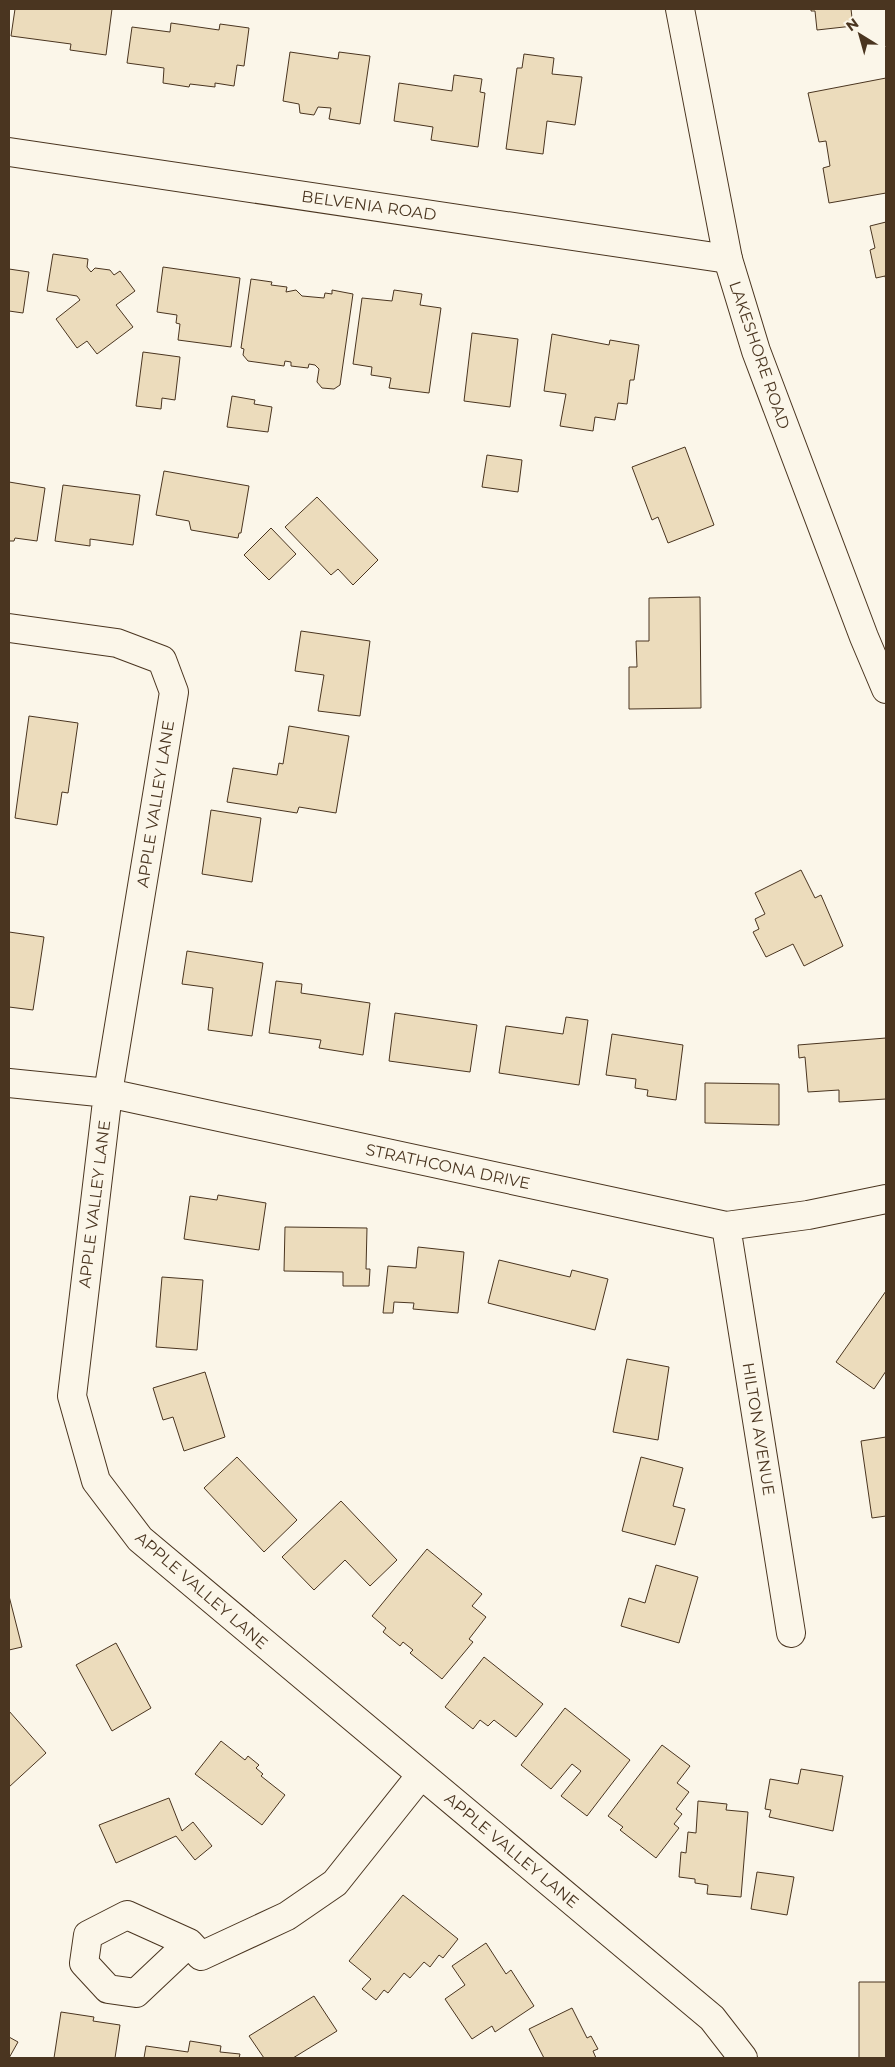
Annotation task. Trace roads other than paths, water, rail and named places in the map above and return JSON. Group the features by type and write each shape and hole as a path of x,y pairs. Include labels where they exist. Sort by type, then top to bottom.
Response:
{"street":[{"name":"LAKESHORE ROAD","path":"680,9 728,259 756,351 864,637 886,689"},
{"name":"BELVENIA ROAD","path":"9,152 728,259"},
{"name":"APPLE VALLEY LANE","path":"9,628 117,643 162,660 174,692 108,1093 72,1396 96,1481 140,1540 712,2018 743,2058"},
{"name":"STRATHCONA DRIVE","path":"9,1082 108,1093 726,1226 808,1215 886,1199"},
{"name":"HILTON AVENUE","path":"726,1226 792,1633"},
{"path":"189,1943 201,1956 287,1916 335,1884 421,1775"}]}
